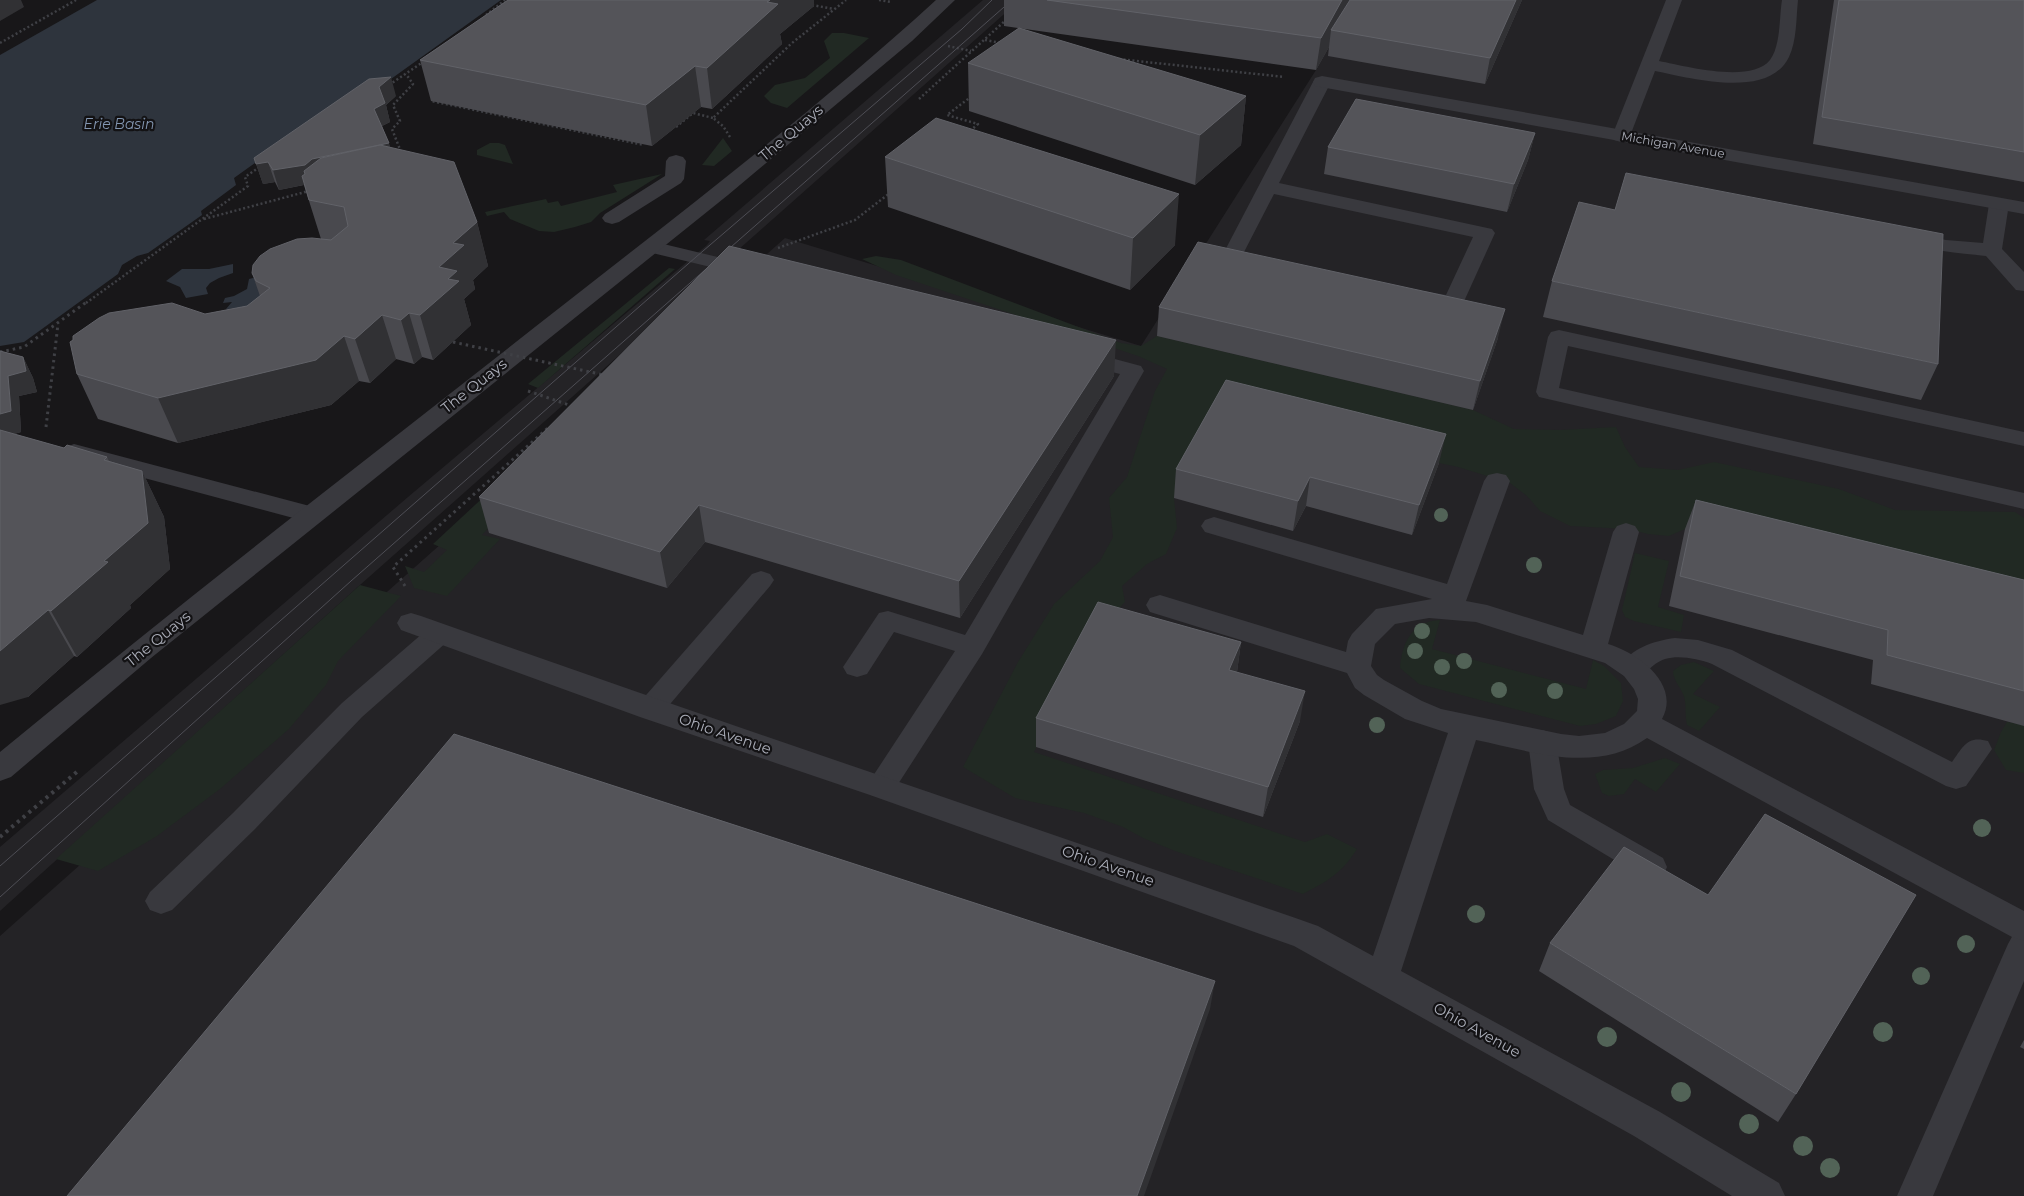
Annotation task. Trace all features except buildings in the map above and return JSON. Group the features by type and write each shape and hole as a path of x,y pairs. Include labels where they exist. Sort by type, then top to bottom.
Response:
{"street":[{"name":"The Quays","path":"0,769 141,651 797,129 906,37 946,0"},
{"name":"Michigan Avenue","path":"1322,82 2024,208"},
{"path":"1457,603 1498,481"},
{"path":"1160,605 1357,666 1368,683 1421,713 1466,725 1564,746 1586,747 1606,744 1628,737 1644,724 1652,712 1652,696 1645,682 1633,668 1615,656 1477,612 1457,603 1214,526"},
{"path":"1593,648 1626,532"},
{"path":"1357,666 1362,641 1386,616 1457,603"},
{"name":"Ohio Avenue","path":"425,628 650,709 881,786 1306,936 1647,1124 1766,1196"},
{"path":"1644,724 2024,928"},
{"path":"1382,978 1466,725"}],"lane":[{"path":"1621,136 1674,0"},
{"path":"1649,64 1725,77 1752,78 1764,74 1776,65 1782,51 1790,0"},
{"path":"1279,268 1231,258 1322,82"},
{"path":"612,218 674,179 676,161"},
{"path":"1268,187 1485,233 1453,303 1405,293"},
{"path":"1992,250 1999,204"},
{"path":"1887,235 1946,246 1992,250 2024,285"},
{"path":"651,247 768,275"},
{"path":"2024,439 1559,337 1547,392 2024,501"},
{"path":"881,786 972,647 1132,370 1065,352"},
{"path":"45,444 312,515"},
{"path":"650,709 761,580"},
{"path":"857,667 888,620 972,647"},
{"path":"161,900 244,820 352,710 425,628"},
{"path":"1633,668 1643,657 1658,650 1678,647 1722,656 1956,778 1978,749"},
{"path":"1542,741 1549,789 1558,812 1658,871"},
{"path":"1915,1196 2024,944"}],"path":[{"path":"0,43 76,0"},
{"path":"486,16 506,0"},
{"path":"713,118 792,43 846,0"},
{"path":"807,4 834,9"},
{"path":"919,99 1007,19"},
{"path":"985,40 1003,44"},
{"path":"382,87 390,85 428,58"},
{"path":"1119,59 1322,82"},
{"path":"402,155 392,128 400,121 393,105 414,84 406,74"},
{"path":"963,136 978,124 948,115 978,91"},
{"path":"438,95 431,101 652,146"},
{"path":"673,130 693,113 713,118 723,126 735,143"},
{"path":"0,352 24,347 58,323 248,186 246,177 261,166"},
{"path":"201,220 312,190"},
{"path":"734,267 749,254 758,255 855,220 894,190"},
{"path":"45,444 58,323"},
{"path":"453,342 606,376"},
{"path":"524,390 573,405 566,412"},
{"path":"425,628 409,592 393,568 551,424"},
{"path":"0,837 78,771"}],"shaded area":[{"path":"983,0 1020,0 360,585 0,911 0,847 408,497 707,245 710,241 704,240"},
{"path":"1355,0 2024,0 2024,1196 0,1196 0,936 785,238 1141,346 1316,70"},
{"path":"832,33 844,33 869,38 787,108 771,103 764,96 775,85 805,78 830,58 824,41"},
{"path":"723,138 732,151 714,166 702,165"},
{"path":"490,143 505,145 513,164 477,155 477,150"},
{"path":"662,174 600,213 591,222 554,232 539,231 510,219 504,212 487,216 485,212 546,199 548,203 558,201 561,206 617,192 613,185"},
{"path":"876,256 901,260 1121,343 1141,346 1157,336 1473,410 1514,429 1560,430 1616,427 1625,447 1639,467 1678,470 1714,462 1839,489 1895,510 2015,512 2024,518 2024,661 1685,529 1669,536 1648,534 1628,529 1570,526 1540,511 1527,496 1510,483 1439,463 1174,498 1177,528 1166,554 1147,564 1122,586 1125,602 1096,632 1034,752 1305,842 1327,834 1357,849 1334,876 1303,894 1175,851 1143,838 1123,827 1084,813 1015,798 963,767 1018,662 1054,604 1100,561 1113,537 1109,498 1127,477 1155,391 1167,369 1138,356 896,275 862,259"},
{"path":"669,268 675,269 538,388 528,384"},
{"path":"531,453 552,459 482,535 500,539 447,596 414,588 405,566 424,572 447,550 433,544"},
{"path":"1635,553 1669,561 1658,607 1684,615 1681,632 1634,621 1625,617 1622,610"},
{"path":"360,585 401,596 338,661 326,685 289,729 220,789 157,836 98,871 56,859"},
{"path":"1440,620 1432,649 1586,689 1593,660 1604,666 1621,683 1623,701 1616,716 1596,724 1580,726 1419,684 1400,668 1403,650 1410,635 1422,624"},
{"path":"1694,662 1714,671 1693,694 1720,707 1699,731 1687,725 1683,693 1673,675 1673,671 1681,665"},
{"path":"2007,722 2024,725 2024,773 2006,770 1994,750"},
{"path":"1665,758 1680,764 1656,792 1635,779 1624,794 1609,796 1602,793 1595,774 1603,770 1633,768"}],"water":[{"name":"Erie Basin","path":"97,0 501,0 384,84 362,87 234,178 236,185 201,211 202,215 148,253 137,256 122,265 118,274 24,342 0,346 0,55"},
{"path":"233,264 233,273 210,283 206,288 208,294 186,298 180,287 166,281 182,269 209,269"},
{"path":"257,277 282,288 254,308 226,309 232,302 223,303 225,298 234,296 247,289 249,279"}],"tram line":[{"path":"0,866 696,257 962,29 992,0"},
{"path":"0,897 351,581 1012,0"}]}
